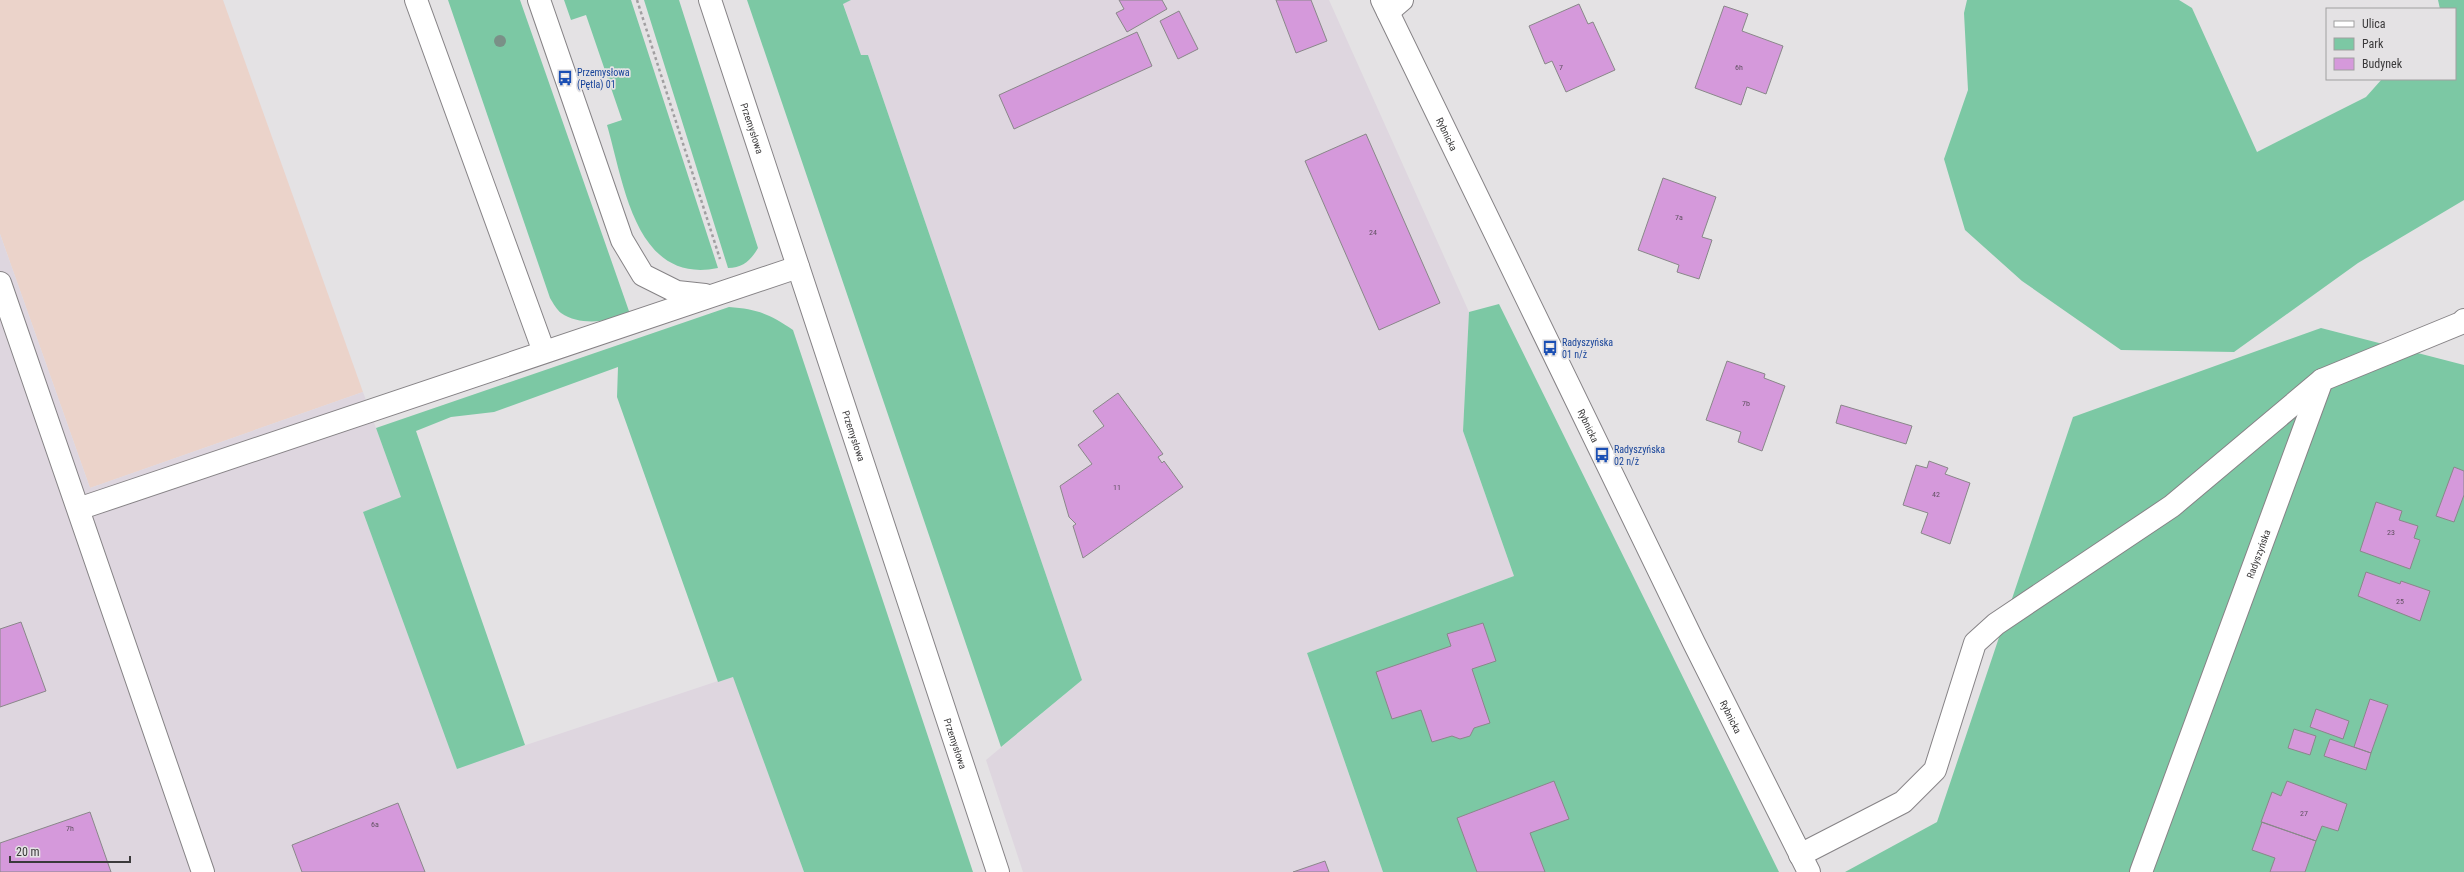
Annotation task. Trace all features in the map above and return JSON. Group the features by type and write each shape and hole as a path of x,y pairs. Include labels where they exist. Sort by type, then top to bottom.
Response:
{"street":[{"path":"416,0 544,352"},
{"path":"539,0 622,240 643,275 677,292 721,293"},
{"name":"Przemysłowa","path":"710,0 998,872"},
{"name":"Rybnicka","path":"1390,4 1694,643 1805,864"},
{"path":"78,509 798,267"},
{"path":"0,283 203,872"},
{"path":"1805,864 1903,802 1935,770 1975,643 1991,629 2172,506 2322,380 2461,324 2464,320"},
{"name":"Radyszyńska","path":"2141,872 2322,380"}],"path":[{"path":"637,0 721,293"}],"shaded area":[{"path":"0,0 223,0 363,392 90,488 0,234"},
{"path":"851,0 1329,0 1469,312 1463,431 1514,576 1307,653 1383,872 1023,872 986,760 1082,680 868,55 861,56 843,3"},
{"path":"0,234 90,488 363,392 401,497 363,512 457,768 733,676 804,872 0,872"}],"green space":[{"path":"448,0 520,0 630,314 613,319 596,321 578,320 561,313 550,298"},
{"path":"564,0 631,0 718,268 690,269 668,261 651,246 638,225 628,200 607,125 622,120 586,15 571,20"},
{"path":"644,0 679,0 758,248 749,260 738,267 728,268"},
{"path":"747,0 851,0 843,4 861,55 868,55 1082,680 1001,747"},
{"path":"1967,0 2179,0 2192,8 2257,152 2366,97 2381,80 2456,80 2456,8 2440,8 2438,0 2464,0 2464,200 2358,263 2234,352 2121,350 2022,281 1965,230 1944,159 1968,90 1964,13"},
{"path":"1499,304 1779,872 1383,872 1307,653 1514,576 1463,431 1469,312"},
{"path":"729,307 748,309 763,313 793,330 973,872 804,872 733,677 718,682 617,397 618,367 494,412 451,417 416,431 525,745 457,769 363,512 401,497 376,428"},
{"path":"2321,328 2464,365 2464,872 1845,872 1937,822 2073,417"}],"building":[{"path":"1119,0 1162,0 1167,9 1127,32 1116,13 1124,9"},
{"path":"1276,0 1311,0 1327,41 1296,53"},
{"path":"1579,4 1588,24 1593,22 1615,70 1566,92 1552,61 1545,64 1529,26"},
{"path":"1724,6 1748,14 1742,31 1783,46 1766,94 1747,87 1741,105 1695,88"},
{"path":"1179,11 1198,49 1178,59 1160,21"},
{"path":"1137,32 1152,66 1014,129 999,95"},
{"path":"1366,134 1440,303 1379,330 1305,161"},
{"path":"1663,178 1716,197 1702,237 1712,240 1699,279 1677,272 1679,265 1638,250"},
{"path":"1727,361 1765,374 1764,378 1785,386 1762,451 1738,442 1741,432 1706,420"},
{"path":"1118,393 1163,454 1158,457 1162,463 1164,461 1183,487 1083,558 1073,526 1076,524 1069,517 1060,486 1092,464 1078,445 1104,426 1093,411"},
{"path":"1841,405 1912,426 1906,444 1836,423"},
{"path":"1929,461 1948,468 1945,474 1970,483 1950,544 1921,533 1928,513 1903,505 1916,465 1927,468"},
{"path":"2454,467 2464,471 2464,495 2454,522 2436,516"},
{"path":"2376,502 2402,511 2399,520 2418,526 2414,538 2420,540 2410,569 2360,551"},
{"path":"2366,572 2400,584 2401,581 2430,591 2420,621 2358,596"},
{"path":"21,622 46,691 0,707 0,629"},
{"path":"1483,623 1496,661 1472,669 1490,723 1474,728 1470,736 1460,739 1452,736 1432,742 1421,710 1392,719 1376,672 1451,646 1447,634"},
{"path":"2370,699 2388,705 2371,753 2354,747"},
{"path":"2316,709 2349,721 2343,739 2310,727"},
{"path":"2294,729 2316,736 2310,755 2288,748"},
{"path":"2330,739 2371,753 2366,770 2324,756"},
{"path":"1554,781 1569,819 1530,833 1545,872 1477,872 1457,818"},
{"path":"2287,781 2347,804 2338,831 2322,826 2316,841 2261,822 2272,792 2281,796"},
{"path":"398,803 425,872 302,872 292,845"},
{"path":"90,812 111,872 0,872 0,843"},
{"path":"2262,822 2316,841 2305,872 2270,872 2275,858 2252,850"},
{"path":"1325,861 1329,872 1293,872"}],"place":[{"name":"Przemysłowa (Pętla) 01","path":"565,78"},
{"name":"Radyszyńska 01 n/ż","path":"1550,348"},
{"name":"Radyszyńska 02 n/ż","path":"1602,455"}]}
